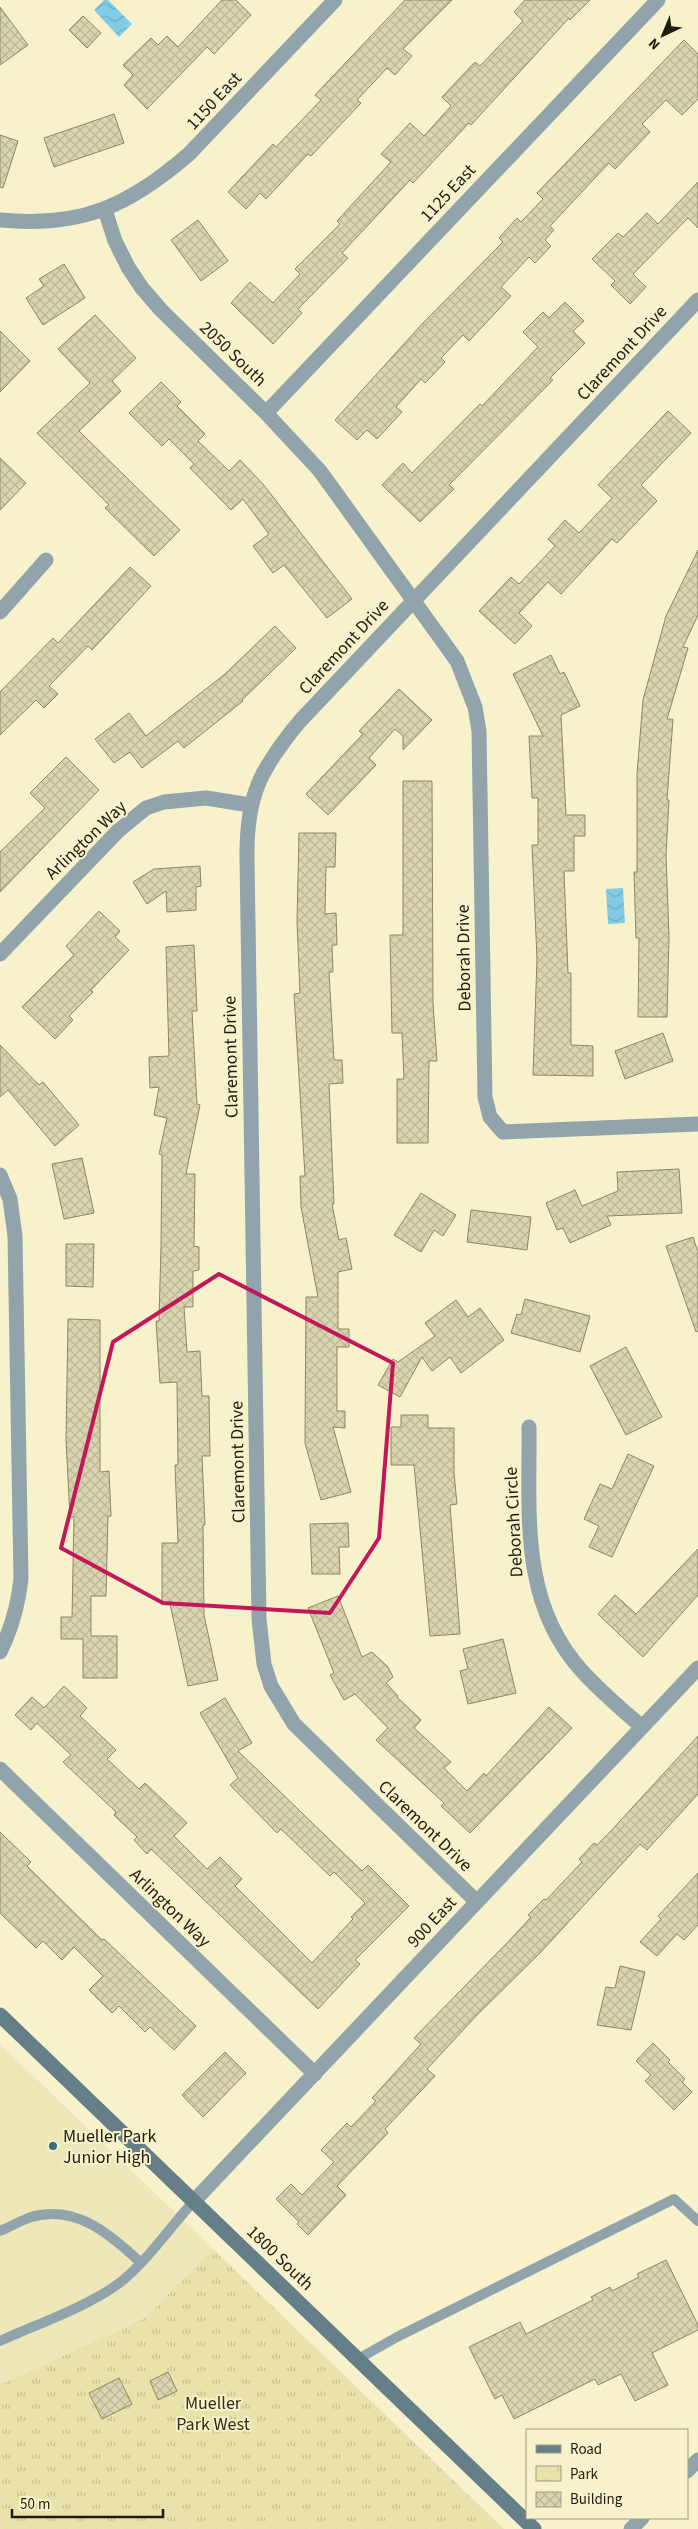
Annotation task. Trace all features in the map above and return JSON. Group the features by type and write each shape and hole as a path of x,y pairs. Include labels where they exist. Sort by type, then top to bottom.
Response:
{"main road":[{"name":"1800 South","path":"0,2015 534,2529"}],"street":[{"name":"1150 East","path":"106,210 136,195 189,154 335,0"},
{"name":"1125 East","path":"266,413 658,0"},
{"path":"0,220 36,222 59,220 106,210"},
{"name":"2050 South","path":"106,210 116,241 128,268 142,288 161,310 266,413 320,471 414,601"},
{"name":"Claremont Drive","path":"477,1902 294,1724 271,1686 264,1664 259,1609 246,832 250,805 257,782 284,740 698,300"},
{"path":"0,612 46,560"},
{"name":"Deborah Drive","path":"414,601 457,661 472,699 479,731 485,1097 490,1117 503,1132 698,1124"},
{"name":"Arlington Way","path":"0,954 118,831 131,818 146,808 164,802 206,798 250,805"},
{"path":"0,1175 10,1199 15,1236 21,1579 18,1604 11,1628 0,1652"},
{"name":"Deborah Circle","path":"529,1427 531,1554 535,1581 543,1606 565,1650 580,1669 642,1727"},
{"name":"900 East","path":"194,2201 698,1668"},
{"name":"Arlington Way","path":"0,1769 315,2074"},
{"path":"688,2470 698,2460"},
{"path":"631,2529 641,2519"}],"lane":[{"path":"358,2359 397,2337 674,2199 698,2221"},
{"path":"0,2341 89,2300 118,2284 194,2201"},
{"path":"0,2231 28,2218 45,2215 64,2215 84,2219 116,2240 140,2262"}],"highlighted area":[{"path":"219,1274 393,1363 379,1538 330,1613 163,1603 61,1548 113,1342"}],"shaded area":[{"name":"Mueller Park Junior High","path":"0,2044 213,2249 145,2318 0,2385"}],"green space":[{"name":"Mueller Park West","path":"213,2249 504,2529 0,2529 0,2385 145,2318"}],"water":[{"path":"104,0 108,0 132,24 119,37 94,10"},
{"path":"623,888 625,923 608,924 606,889"}],"building":[{"path":"222,0 236,0 251,15 214,54 207,47 147,109 124,85 133,75 123,65 151,38 158,45 167,36 178,47"},
{"path":"405,0 452,0 403,49 412,56 395,75 387,68 357,100 361,103 311,156 308,154 266,199 260,193 246,209 228,192 273,144 276,147 321,100 315,95"},
{"path":"525,0 590,0 570,20 569,18 471,125 469,123 413,183 410,180 342,253 348,258 298,309 302,313 273,344 231,303 250,282 273,303 300,274 295,269 340,224 337,221 391,162 381,154 410,123 424,136 451,106 442,97 475,62 480,66 523,21 514,12"},
{"path":"0,7 28,45 0,65"},
{"path":"83,16 101,33 87,48 69,30"},
{"path":"684,40 698,54 698,99 682,115 666,100 642,124 650,132 615,169 609,163 550,226 554,230 545,240 551,246 535,263 529,257 501,287 511,296 469,341 463,335 441,358 445,362 425,383 421,379 396,407 402,412 377,439 367,430 357,440 335,420 423,323 503,242 499,238 517,218 521,222 543,199 537,193"},
{"path":"114,114 124,143 54,167 44,138"},
{"path":"0,135 18,141 3,188 0,187"},
{"path":"698,182 698,228 688,218 633,274 646,287 630,304 611,285 615,281 592,259 618,233 623,237 647,213 658,224"},
{"path":"198,220 228,261 201,281 171,240"},
{"path":"64,264 85,298 43,325 26,298 44,286 39,279"},
{"path":"565,302 584,321 573,331 585,343 550,378 553,380 449,485 454,489 420,522 382,485 403,463 412,473 480,404 482,406 538,347 523,332 543,312 549,318"},
{"path":"95,315 136,358 112,381 121,391 79,431 180,530 154,556 105,508 109,505 37,433 90,383 58,349"},
{"path":"0,331 30,361 0,392"},
{"path":"161,382 181,402 177,406 205,434 198,441 229,471 240,460 263,484 352,599 327,618 284,565 273,573 253,546 269,534 243,499 231,510 190,468 194,464 169,439 162,446 129,413"},
{"path":"668,411 691,433 641,485 657,501 617,543 612,539 561,594 548,582 519,613 532,626 515,644 479,611 511,577 519,584 555,546 548,539 565,520 579,533 612,498 598,485"},
{"path":"0,458 26,483 0,510"},
{"path":"698,550 698,615 683,647 688,648 667,719 673,719 667,800 669,800 666,855 669,937 667,1017 638,1017 639,938 636,938 634,872 637,872 637,774 643,700 666,616"},
{"path":"130,567 151,586 92,650 88,646 49,686 58,694 44,708 36,700 0,735 0,692 53,638 58,643"},
{"path":"275,626 296,648 243,701 184,748 178,741 142,768 130,752 114,763 95,739 129,713 146,736 225,674"},
{"path":"551,655 560,674 564,672 580,706 561,715 566,815 585,815 585,836 574,836 574,871 564,871 568,973 571,973 571,1045 593,1046 593,1076 533,1075 537,959 532,845 538,845 538,798 532,798 529,736 543,736 513,674"},
{"path":"399,689 432,720 403,750 403,736 395,729 369,758 376,765 328,815 306,794 363,734 359,731"},
{"path":"66,757 99,790 0,892 0,852 45,808 30,793"},
{"path":"403,781 432,781 433,1003 437,1061 429,1061 428,1143 397,1143 397,1079 404,1079 402,1033 392,1033 390,935 403,935"},
{"path":"299,833 336,833 335,867 326,867 325,914 336,913 337,945 332,945 333,972 329,972 334,1060 342,1060 343,1083 329,1084 334,1204 332,1204 339,1240 346,1238 352,1269 338,1272 338,1329 349,1329 349,1347 337,1347 337,1411 345,1411 345,1428 333,1427 351,1492 321,1500 305,1443 306,1297 318,1297 301,1207 300,1176 305,1176 294,994 300,993 297,922"},
{"path":"200,866 201,886 196,887 196,910 167,912 166,891 147,904 133,882 154,869"},
{"path":"99,911 120,931 115,937 129,950 91,990 93,992 69,1016 73,1020 55,1039 22,1007 74,955 66,946"},
{"path":"194,945 197,1011 192,1011 197,1104 200,1105 186,1174 195,1174 194,1246 199,1247 199,1270 193,1271 193,1307 184,1307 187,1352 200,1351 202,1396 209,1396 210,1456 202,1456 205,1525 203,1525 204,1615 218,1680 188,1686 170,1604 162,1604 162,1543 178,1543 175,1465 178,1465 177,1382 160,1383 156,1321 159,1321 161,1246 162,1155 159,1154 167,1118 154,1115 159,1087 150,1088 149,1057 169,1056 166,947"},
{"path":"663,1033 673,1061 625,1079 615,1051"},
{"path":"0,1045 39,1085 43,1082 79,1125 55,1146 8,1090 0,1097"},
{"path":"82,1158 94,1213 64,1219 52,1164"},
{"path":"679,1169 682,1213 607,1216 611,1225 570,1243 563,1228 557,1230 546,1203 575,1190 582,1206 618,1191 617,1172"},
{"path":"421,1193 456,1215 443,1236 434,1230 421,1252 394,1235"},
{"path":"471,1210 531,1217 527,1250 467,1242"},
{"path":"693,1237 698,1252 698,1331 696,1332 666,1246"},
{"path":"66,1244 94,1244 93,1287 66,1286"},
{"path":"525,1299 590,1316 580,1352 511,1333 517,1314 521,1315"},
{"path":"456,1300 468,1317 480,1308 504,1340 461,1373 450,1357 432,1371 422,1357 400,1397 378,1385 393,1359 398,1362 435,1336 425,1323"},
{"path":"68,1319 100,1320 100,1472 109,1471 111,1516 108,1516 106,1596 91,1596 91,1636 117,1636 117,1678 83,1678 83,1639 61,1639 61,1617 72,1617 74,1517 70,1517 66,1440"},
{"path":"626,1347 662,1417 626,1435 590,1366"},
{"path":"401,1415 428,1415 428,1428 454,1428 454,1473 457,1504 450,1505 460,1634 430,1636 414,1465 391,1465 391,1427 401,1427"},
{"path":"628,1454 654,1466 612,1557 589,1547 599,1526 584,1519 600,1484 612,1489"},
{"path":"348,1523 349,1547 339,1547 340,1574 312,1574 310,1524"},
{"path":"698,1549 698,1595 643,1657 598,1614 615,1595 636,1614"},
{"path":"338,1596 362,1657 372,1652 388,1667 393,1677 386,1683 397,1697 421,1720 414,1728 451,1762 444,1768 467,1791 484,1773 486,1776 549,1707 572,1728 470,1833 441,1806 444,1803 376,1740 388,1728 355,1694 344,1700 330,1675 334,1673 308,1608"},
{"path":"503,1639 516,1693 468,1704 460,1671 468,1669 463,1649"},
{"path":"64,1686 87,1708 80,1716 116,1750 107,1759 139,1789 145,1783 187,1823 174,1836 207,1869 220,1857 242,1879 235,1886 312,1963 353,1919 351,1917 365,1903 334,1872 330,1876 281,1829 277,1833 230,1785 238,1778 200,1713 225,1698 252,1743 238,1751 362,1871 368,1865 409,1906 355,1960 360,1964 318,2009 151,1849 147,1854 134,1840 137,1837 114,1815 116,1812 63,1762 71,1755 37,1723 31,1730 15,1715 32,1697 44,1708"},
{"path":"698,1736 698,1794 647,1850 640,1844 541,1952 477,2015 427,2069 435,2076 385,2129 388,2133 337,2186 346,2195 308,2235 297,2224 299,2222 276,2199 291,2184 302,2195 334,2162 321,2150 347,2123 351,2127 376,2101 372,2098 421,2044 414,2038 507,1943 531,1917 528,1915 544,1899 546,1900 582,1862 579,1859 594,1843 597,1845 609,1833"},
{"path":"0,1832 31,1862 27,1866 102,1940 104,1939 196,2026 174,2050 150,2027 145,2032 119,2006 112,2013 89,1990 103,1976 74,1947 62,1960 43,1941 36,1948 0,1913"},
{"path":"698,1873 698,1925 684,1940 677,1934 657,1956 640,1942 661,1919 658,1916"},
{"path":"620,1966 645,1972 631,2030 597,2025 606,1987 615,1988"},
{"path":"653,2043 670,2060 668,2062 685,2079 682,2082 692,2092 674,2110 645,2081 651,2075 636,2061"},
{"path":"225,2052 246,2073 203,2117 182,2095"},
{"path":"666,2260 698,2325 698,2330 652,2353 668,2385 635,2401 621,2374 598,2385 595,2379 514,2419 502,2395 495,2399 469,2347 520,2322 526,2334 593,2300 591,2297 610,2287 612,2291 639,2277 637,2274"},
{"path":"168,2372 177,2391 158,2400 150,2381"},
{"path":"119,2378 132,2404 102,2419 89,2393"}],"place":[{"name":"Mueller Park Junior High","path":"53,2146"}]}
